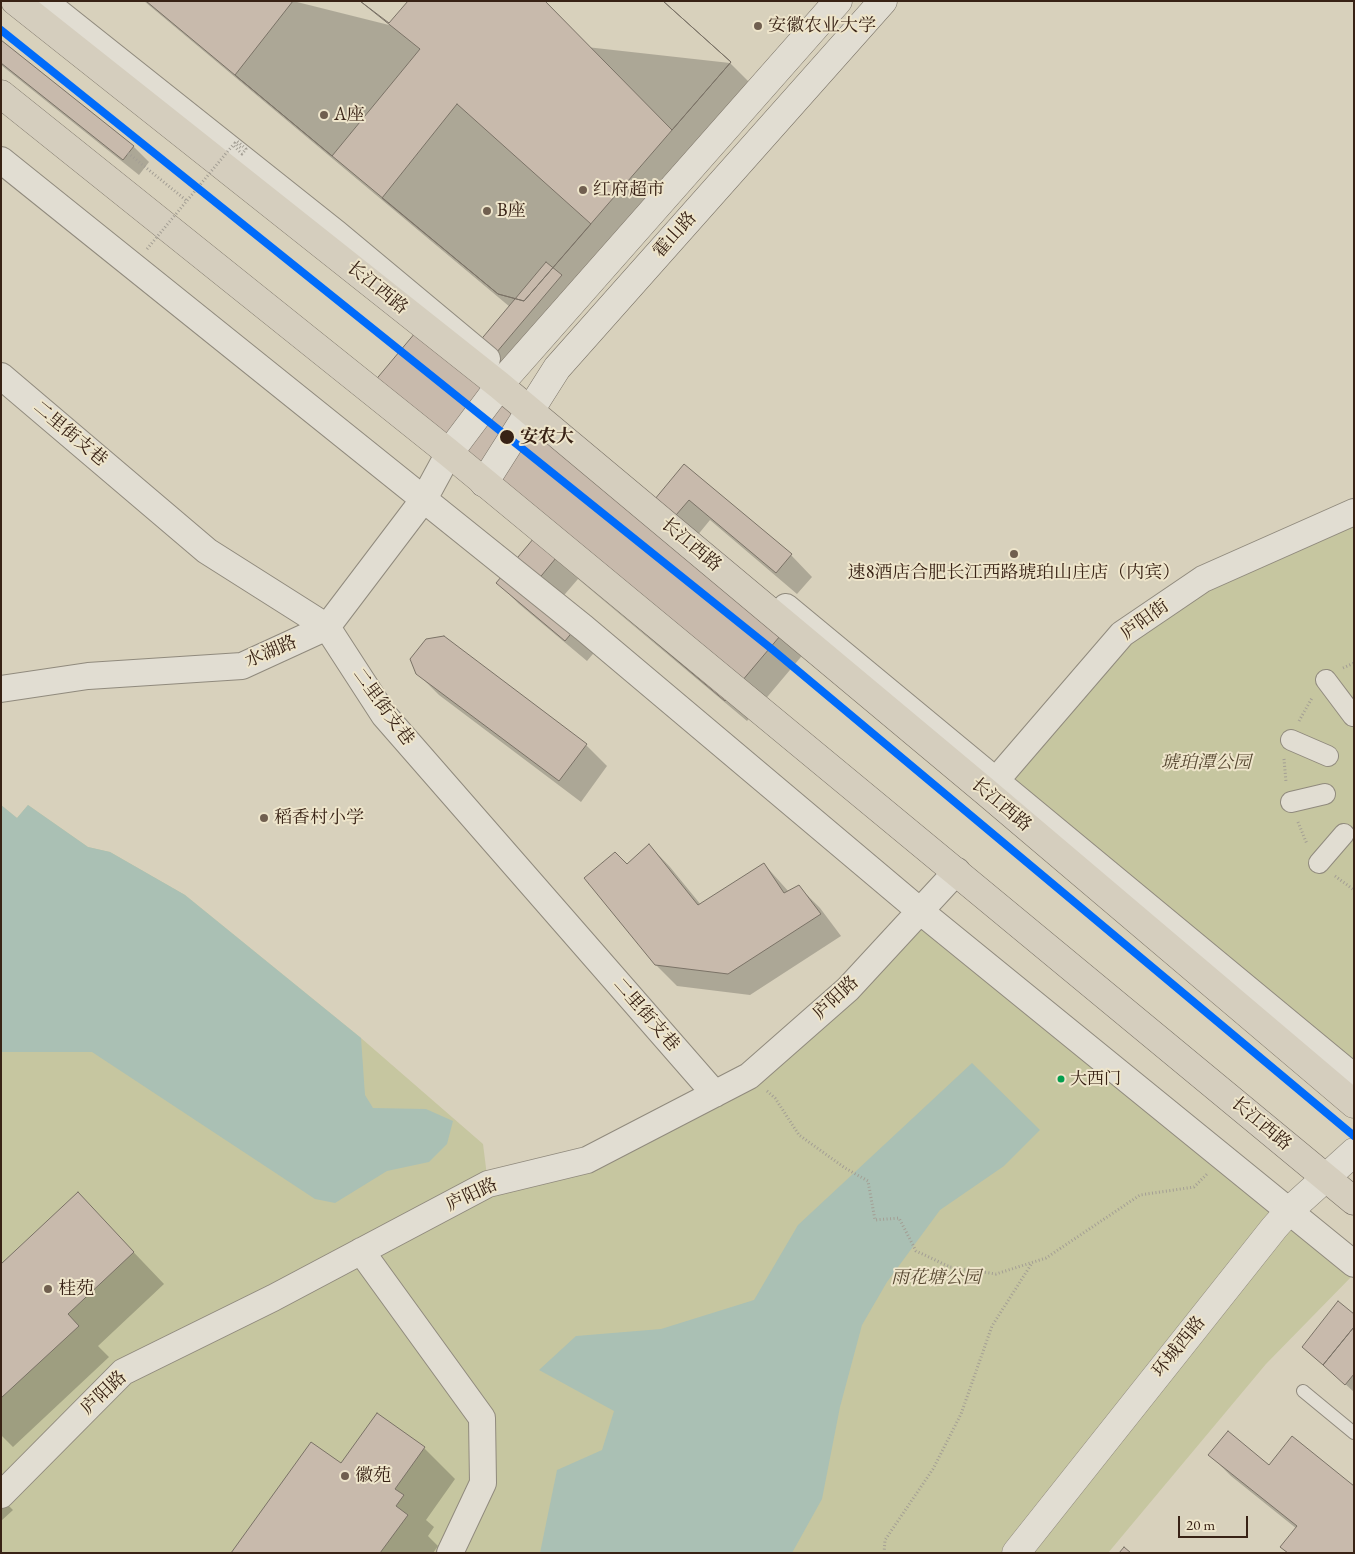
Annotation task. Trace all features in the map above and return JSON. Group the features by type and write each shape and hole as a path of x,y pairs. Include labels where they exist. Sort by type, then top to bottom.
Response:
{"highway":[{"name":"长江西路","path":"15,1 503,380 991,786 1354,1104"},
{"name":"长江西路","path":"1,94 449,453 1354,1202"}],"main road":[{"name":"霍山路","path":"449,453 503,380 838,1"},
{"name":"霍山路","path":"484,483 557,368 883,1"},
{"name":"环城西路","path":"1016,1553 1319,1172 1354,1152"}],"street":[{"path":"44,1 337,234 503,380"},
{"path":"1,160 584,628 920,911 1354,1264"},
{"name":"二里街支巷","path":"1,376 207,551 327,627 384,715 715,1094"},
{"name":"水湖路","path":"1,689 88,676 242,666 327,627 424,499 449,453"},
{"name":"庐阳街","path":"991,786 1122,634 1203,579 1354,512"},
{"path":"1326,680 1353,716"},
{"path":"1291,740 1328,756"},
{"path":"991,786 1354,1078"},
{"path":"1292,802 1325,794"},
{"path":"1319,863 1344,834"},
{"name":"庐阳路","path":"1,1495 123,1372 488,1184 587,1160 749,1076 848,989 957,872"},
{"path":"361,1251 482,1418 483,1484 450,1553"}],"lane":[{"path":"1303,1391 1354,1433"}],"path":[{"path":"147,249 233,145 242,154 246,149 237,141 234,143 241,148"},
{"path":"128,153 187,201"},
{"path":"749,1076 775,1098 799,1135 845,1168 868,1181 875,1220 899,1218 916,1251 950,1267 996,1274 1046,1258 1140,1196 1194,1187 1224,1157"},
{"path":"884,1553 885,1540 933,1469 961,1414 992,1326 1033,1262"}],"green space":[{"name":"琥珀潭公园","path":"1354,512 1354,1077 996,781 1122,634"},
{"name":"雨花塘公园","path":"1,805 17,818 28,805 88,847 110,852 185,895 361,1038 483,1144 488,1184 587,1160 749,1076 920,911 1354,1274 1266,1364 1108,1553 1,1553"}],"shaded area":[{"path":"1,805 17,818 28,805 88,847 110,852 185,895 361,1038 365,1095 373,1108 426,1109 453,1121 447,1144 429,1162 387,1171 335,1203 315,1199 92,1052 1,1052"},
{"path":"972,1063 1040,1130 1004,1166 940,1210 887,1282 862,1325 840,1407 822,1499 792,1553 540,1553 557,1470 602,1450 614,1411 539,1370 576,1336 661,1329 754,1300 798,1225"}],"building":[{"path":"146,1 360,1 389,23 408,1 663,1 731,62 524,301 498,294"},
{"name":"A座","path":"293,1 360,1 420,49 332,156 235,75"},
{"path":"545,1 663,1 731,62 672,130"},
{"path":"1,40 134,146 123,160 1,63"},
{"name":"B座","path":"457,104 591,224 524,301 498,294 382,198"},
{"name":"安农大","path":"546,262 562,275 485,366 650,505 684,464 792,554 776,573 689,500 670,522 791,623 725,701 556,558 537,581 583,619 565,641 496,583 534,538 363,395 426,320 468,355"},
{"path":"444,636 587,744 559,781 416,674 410,659 426,639"},
{"path":"649,844 698,905 764,863 784,893 799,885 821,914 728,974 655,965 584,878 615,852 627,864"},
{"name":"桂苑","path":"78,1192 134,1252 68,1314 79,1326 1,1398 1,1264"},
{"path":"1338,1301 1354,1314 1354,1327 1323,1365 1302,1347"},
{"path":"1354,1327 1354,1374 1345,1385 1323,1365"},
{"name":"徽苑","path":"377,1413 425,1447 395,1489 404,1495 396,1506 408,1515 380,1553 231,1553 311,1442 341,1463"},
{"path":"1228,1431 1269,1465 1292,1436 1354,1486 1354,1553 1288,1553 1280,1547 1297,1526 1208,1455"},
{"path":"1124,1547 1131,1553 1119,1553"}],"transit line":[{"path":"1,30 773,650 1354,1136"}],"place":[{"name":"安徽农业大学","path":"758,26"},
{"name":"A座","path":"324,115"},
{"name":"红府超市","path":"583,190"},
{"name":"B座","path":"487,211"},
{"name":"安农大","path":"507,437"},
{"name":"速8酒店合肥长江西路琥珀山庄店（内宾）","path":"1014,554"},
{"name":"稻香村小学","path":"264,818"},
{"name":"大西门","path":"1061,1079"},
{"name":"桂苑","path":"48,1289"},
{"name":"徽苑","path":"345,1476"}]}
